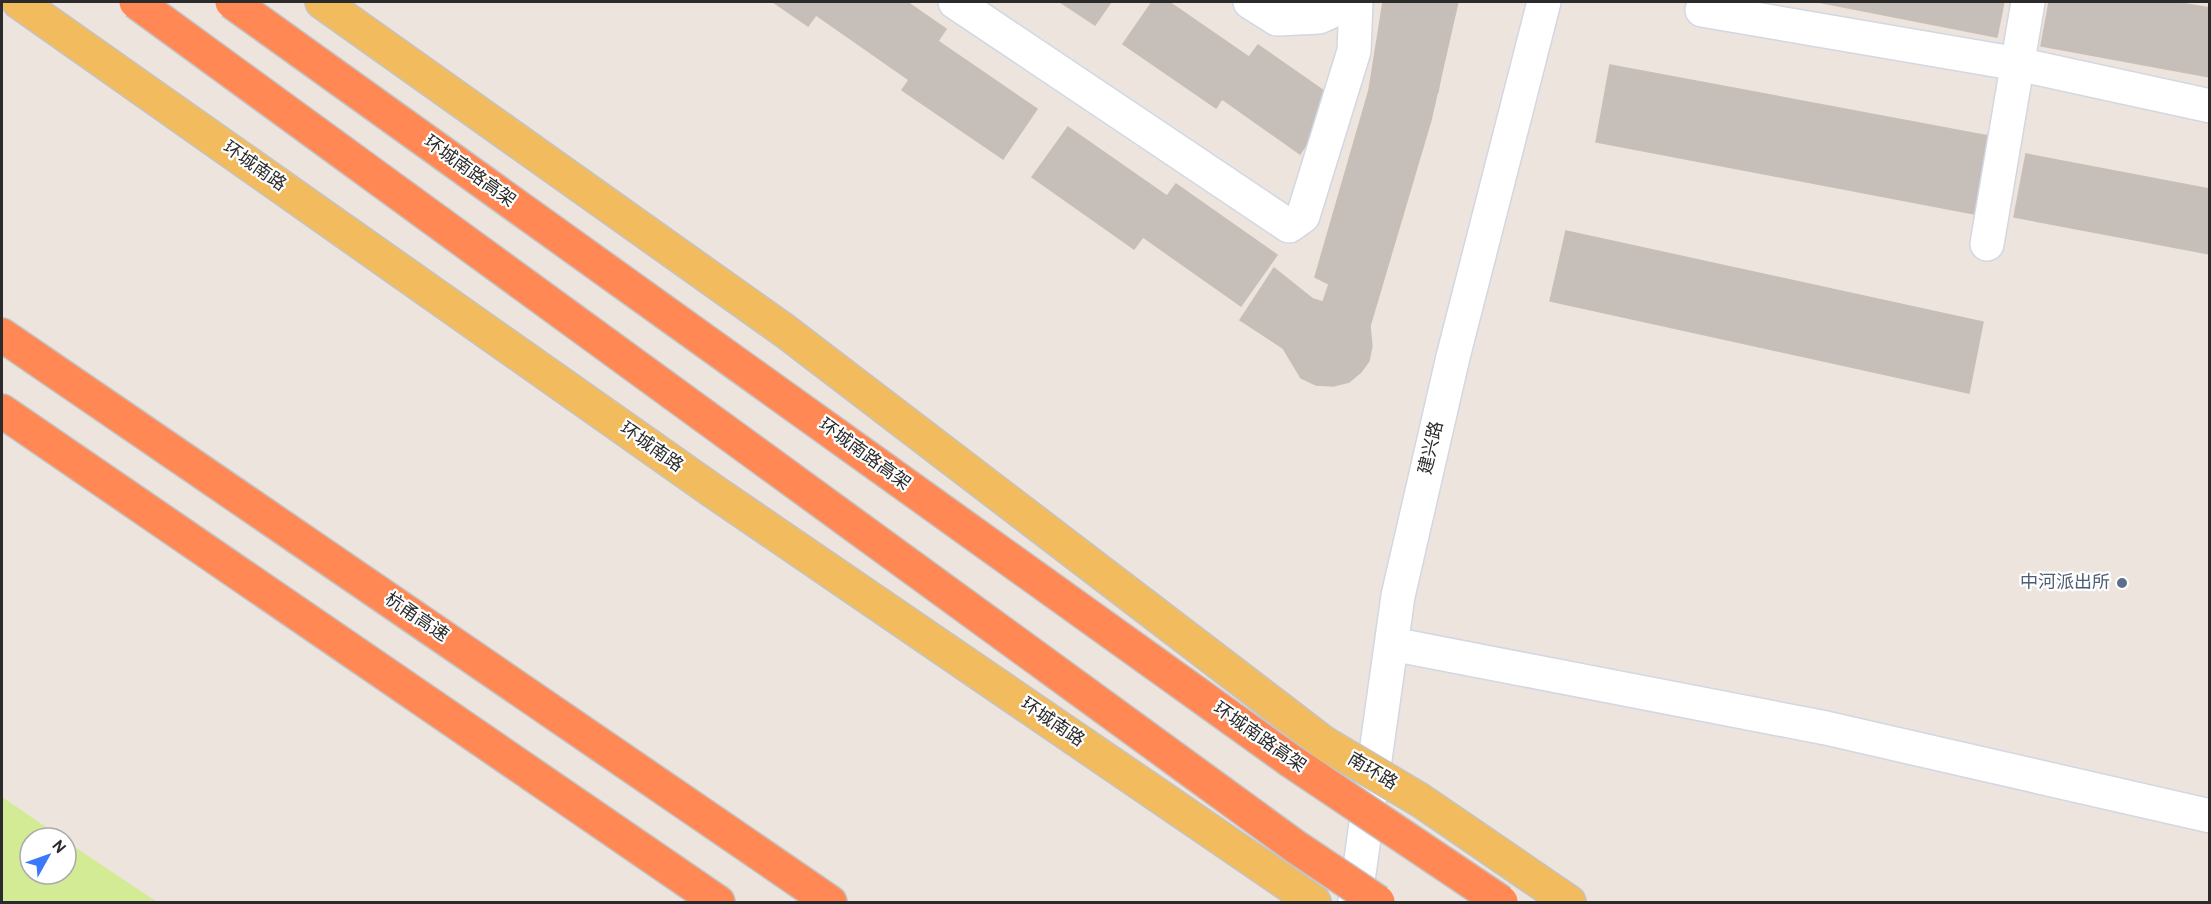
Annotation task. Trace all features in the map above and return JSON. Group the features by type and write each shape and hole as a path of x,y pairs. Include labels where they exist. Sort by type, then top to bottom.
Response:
{"highway":[{"path":"136,2 1296,847 1378,903"},
{"name":"环城南路高架","path":"232,2 1281,754 1501,903"},
{"name":"杭甬高速","path":"2,335 830,903"},
{"path":"2,411 718,903"}],"main road":[{"name":"环城南路","path":"19,2 713,491 1301,894"},
{"name":"南环路","path":"322,2 785,331 1324,744 1420,800 1569,903"}],"street":[{"path":"955,2 1289,226 1303,216 1354,51 1354,2 1319,17 1277,19 1250,2"},
{"name":"建兴路","path":"1355,903 1398,596 1453,357 1544,2"},
{"path":"1987,244 2028,2"},
{"path":"1702,10 2018,64 2210,106"},
{"path":"1392,644 1826,728 2210,816"}],"green space":[{"path":"2,797 44,826 18,826 18,886 78,886 78,849 157,902 2,902"}],"building":[{"path":"773,2 907,2 946,29 938,41 1037,109 1003,159 902,90 909,80 816,15 808,26"},
{"path":"1060,2 1111,2 1095,25"},
{"path":"1152,2 1169,2 1249,57 1258,45 1327,93 1316,130 1300,154 1222,99 1216,108 1123,44"},
{"path":"1383,2 1458,2 1431,120 1370,326 1372,346 1369,361 1349,382 1333,386 1316,385 1301,378 1283,348 1240,320 1274,268 1313,299 1323,302 1329,284 1315,277 1369,90"},
{"path":"1818,2 2004,2 1997,37"},
{"path":"2049,2 2174,2 2210,8 2210,77 2041,46"},
{"path":"1386,13 1449,25 1438,92 1375,80"},
{"path":"1610,65 1989,136 1975,214 1596,142"},
{"path":"1068,127 1167,196 1176,184 1277,255 1241,306 1143,237 1134,249 1032,177"},
{"path":"2026,154 2210,189 2210,254 2014,217"},
{"path":"1352,157 1412,174 1394,239 1334,221"},
{"path":"1566,231 1983,322 1969,393 1550,301"}],"place":[{"name":"中河派出所","path":"2122,583"}]}
